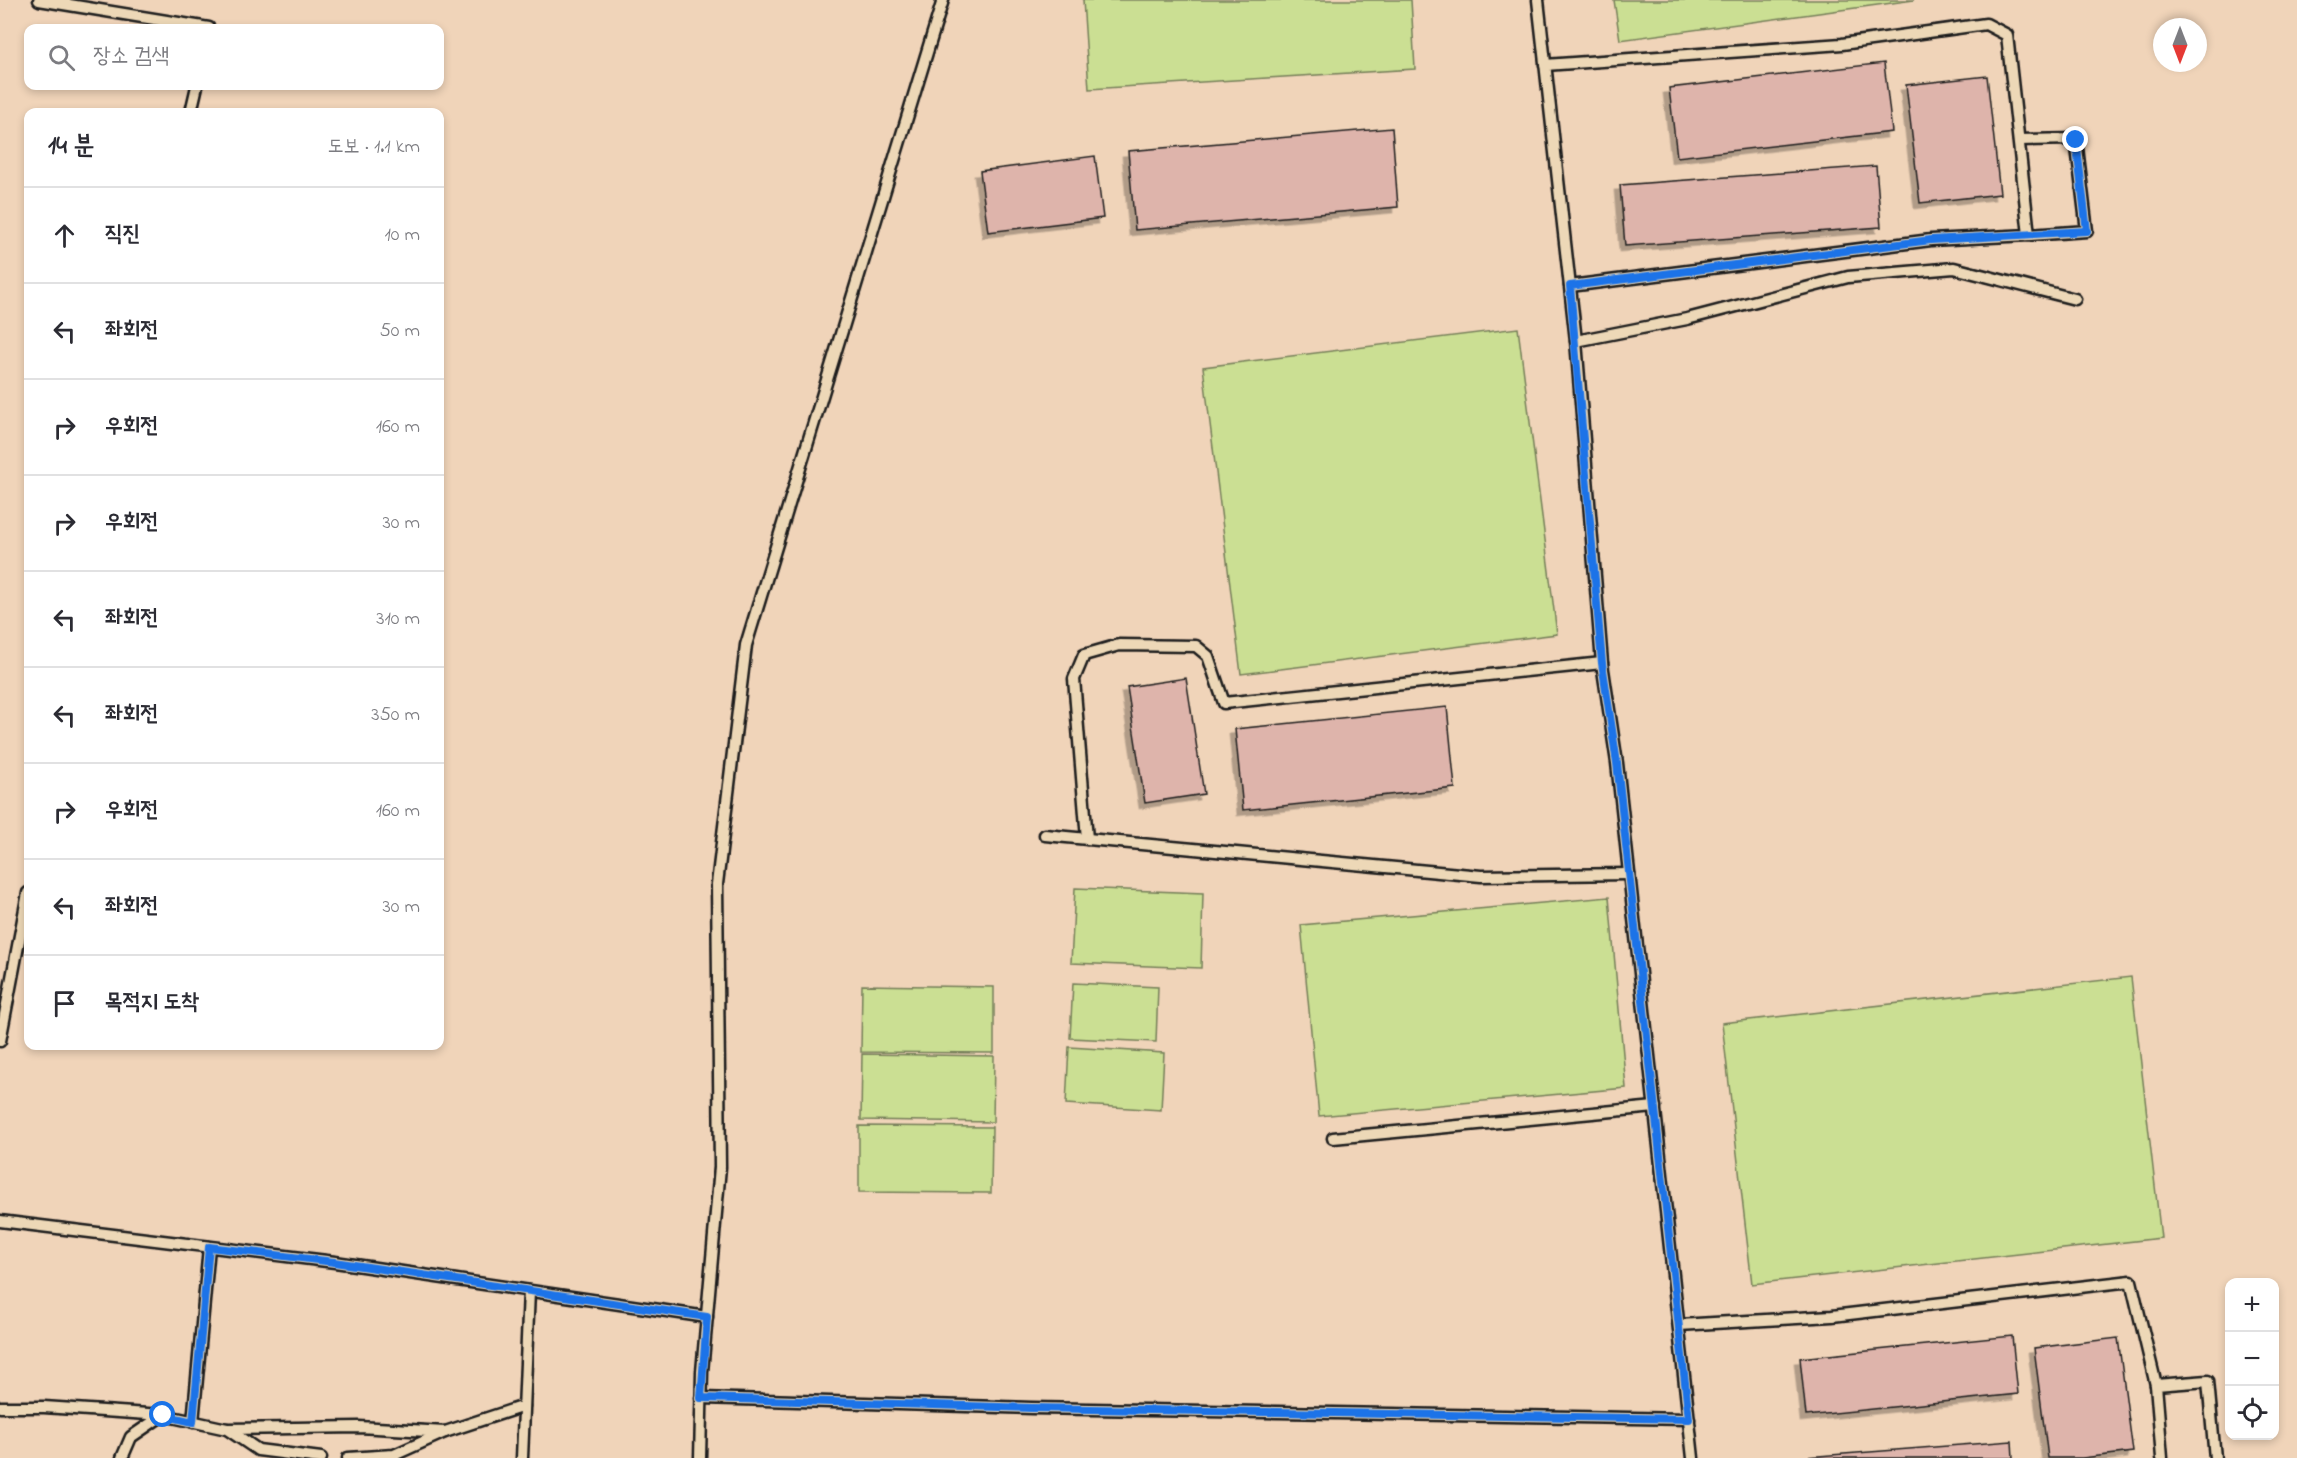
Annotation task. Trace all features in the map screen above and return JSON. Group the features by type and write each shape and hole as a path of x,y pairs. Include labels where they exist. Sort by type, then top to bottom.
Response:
{"lane":[{"path":"39,0 185,24"},
{"path":"700,1458 701,1398 720,1167 717,884 746,645 943,0"},
{"path":"1538,0 1576,341 1602,663 1617,763 1694,1458"},
{"path":"1545,65 1842,44 1986,24 2007,35 2029,235"},
{"path":"192,108 196,90"},
{"path":"1570,286 1931,240 2087,231 2076,140 2019,140"},
{"path":"1576,341 1687,319 1848,277 1954,268 2075,299"},
{"path":"1087,839 1074,679 1084,655 1119,645 1197,646 1208,656 1224,703 1602,663"},
{"path":"1045,835 1481,876 1629,873"},
{"path":"0,1041 24,914"},
{"path":"1333,1138 1655,1107"},
{"path":"0,1221 334,1262 707,1317"},
{"path":"193,1422 209,1247"},
{"path":"1679,1325 1832,1316 2131,1281 2156,1386 2162,1458"},
{"path":"522,1458 529,1291"},
{"path":"2156,1386 2208,1381 2215,1458"},
{"path":"701,1398 1032,1408 1689,1419"},
{"path":"348,1458 394,1455 445,1432 524,1406"},
{"path":"0,1407 44,1407 163,1415 227,1429 359,1427 445,1432"},
{"path":"122,1458 131,1437 163,1415"},
{"path":"227,1429 258,1450 321,1458"}],"green space":[{"path":"1083,0 1411,0 1415,69 1089,89"},
{"path":"1614,0 1914,0 1620,40"},
{"path":"1518,328 1557,634 1241,674 1203,367"},
{"path":"1075,888 1203,893 1201,968 1071,963"},
{"path":"1609,897 1626,1088 1319,1116 1301,925"},
{"path":"2131,977 2161,1238 1752,1284 1722,1023"},
{"path":"1073,983 1158,987 1156,1042 1070,1038"},
{"path":"862,985 994,987 994,1053 861,1052"},
{"path":"1069,1047 1164,1053 1161,1110 1066,1104"},
{"path":"862,1054 994,1056 993,1122 861,1120"},
{"path":"859,1126 992,1127 991,1193 859,1192"}],"building":[{"path":"1884,63 1892,132 1677,157 1669,88"},
{"path":"1987,76 2000,194 1920,203 1906,85"},
{"path":"1392,128 1398,207 1135,230 1128,151"},
{"path":"1095,156 1103,218 988,232 980,171"},
{"path":"1876,166 1881,227 1625,246 1620,185"},
{"path":"1186,678 1204,794 1145,803 1127,687"},
{"path":"1447,707 1455,788 1243,810 1235,729"},
{"path":"2012,1336 2018,1394 1806,1416 1800,1358"},
{"path":"2118,1338 2133,1452 2082,1458 2048,1458 2034,1348"},
{"path":"2012,1441 2013,1458 1792,1458"}],"route":[{"path":"163,1415 193,1422 209,1247 334,1262 707,1317 701,1398 1032,1408 1689,1419 1617,763 1602,663 1570,286 1931,240 2087,231 2076,140"}]}
